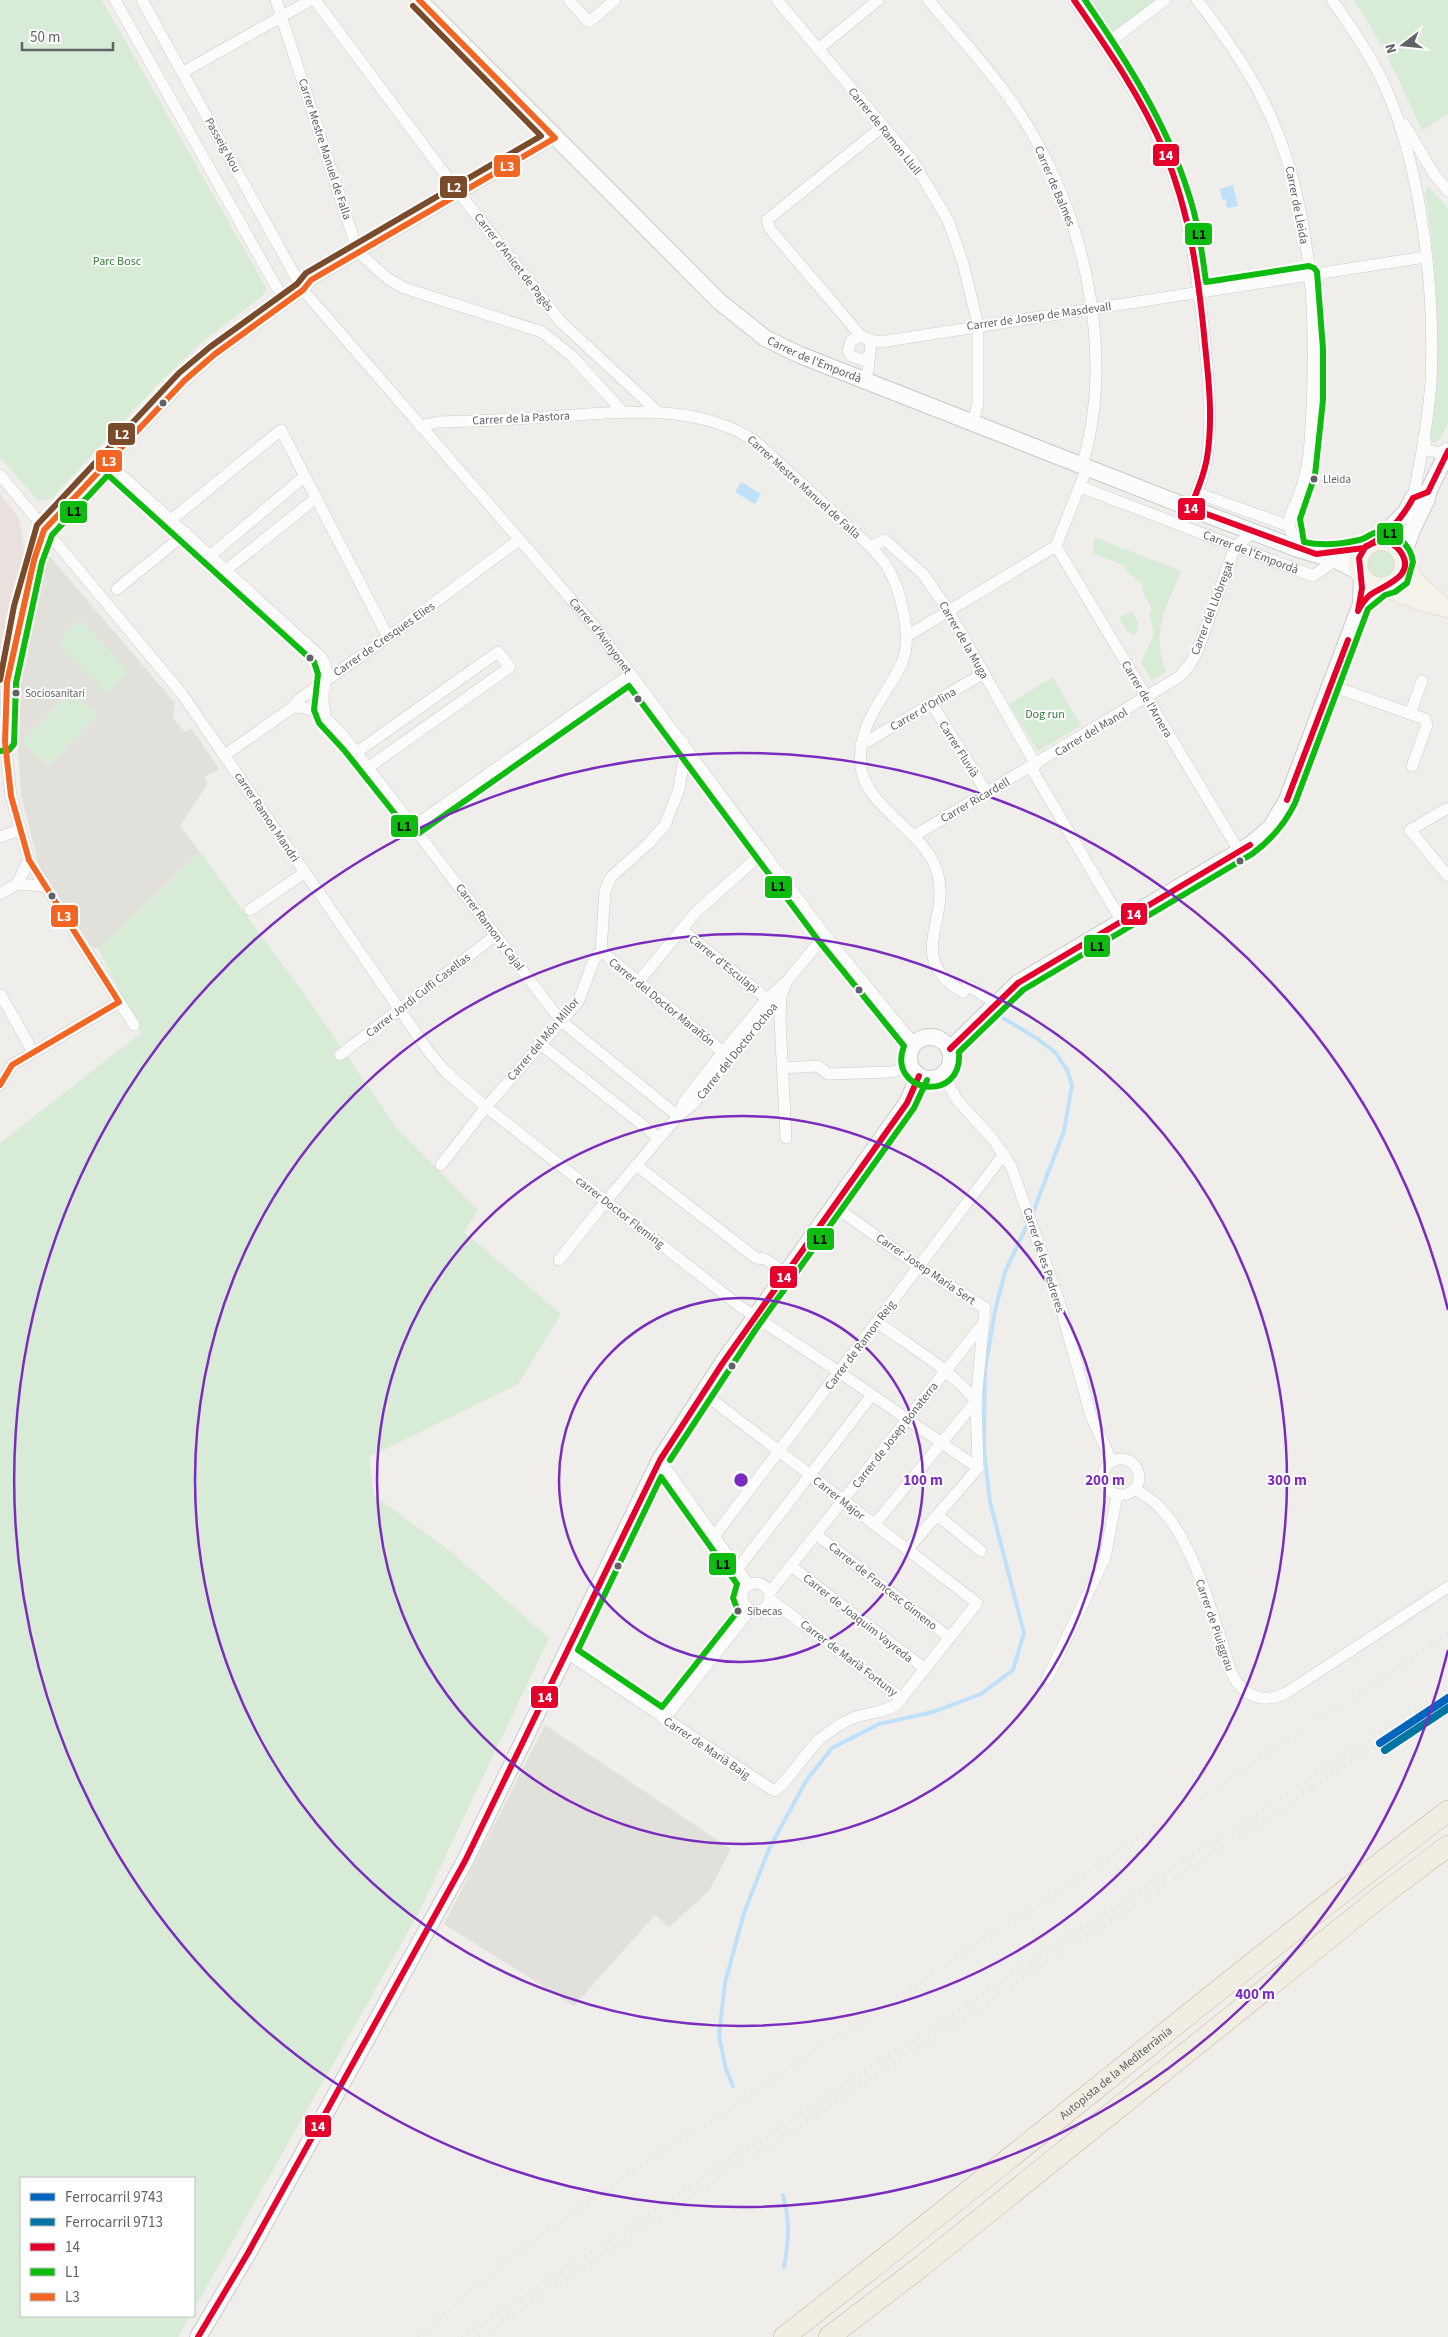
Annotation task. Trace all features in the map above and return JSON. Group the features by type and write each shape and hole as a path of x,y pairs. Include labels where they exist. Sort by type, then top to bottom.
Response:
{"highway":[{"name":"Autopista de la Mediterrània","path":"784,2337 1087,2097 1252,1962 1448,1811"},
{"path":"829,2337 923,2265 1381,1896 1448,1846"}],"main road":[{"path":"1393,544 1421,587 1448,608 1370,584 1361,574 1359,558 1371,545 1393,544"},
{"path":"1382,587 1395,583 1400,577 1404,559"}],"street":[{"name":"Passeig Nou","path":"115,0 277,288"},
{"name":"Passeig Nou","path":"142,0 303,290"},
{"name":"Carrer Mestre Manuel de Falla","path":"276,0 358,252"},
{"path":"182,72 311,0"},
{"name":"Carrer d'Anicet de Pagès","path":"315,0 459,194 561,322 658,412"},
{"name":"Carrer de l'Empordà","path":"419,0 720,302 747,326 779,346 863,382 1190,508 1298,549 1336,560 1361,574"},
{"path":"568,0 589,22 615,0"},
{"name":"Carrer de Ramon Llull","path":"777,0 882,127 912,160 948,220 963,263 978,325 978,404 972,424"},
{"path":"818,49 878,0"},
{"name":"Carrer de Balmes","path":"928,0 1010,99 1039,147 1072,222 1084,266 1096,352 1096,394 1093,424 1081,487 1056,546"},
{"path":"1105,45 1166,0"},
{"name":"Carrer de Lleida","path":"1197,0 1232,46 1262,98 1286,155 1300,209 1309,275 1314,359 1310,449 1301,489 1290,516 1290,526"},
{"path":"1332,0 1364,46 1410,136 1434,174 1448,191"},
{"path":"1075,1 1144,108 1166,154 1180,196 1199,292 1207,359 1210,424 1206,461 1197,493 1190,508"},
{"path":"1390,98 1415,181 1425,257 1431,341 1430,382 1421,495"},
{"path":"863,382 868,371 871,344 861,338 770,229 767,220 882,127"},
{"path":"134,1025 28,860 11,796 2,742 7,682 34,560 44,530 185,380 216,354 303,290 311,280 555,138"},
{"path":"1415,181 1434,174"},
{"path":"358,252 387,278 404,288 542,332 571,355 623,412"},
{"name":"Carrer de Josep de Masdevall","path":"880,342 978,325 1425,257"},
{"name":"Carrer d'Avinyonet","path":"303,290 597,629 825,935 914,1044"},
{"path":"861,338 880,342 863,360 857,360 848,351 848,346 861,338"},
{"path":"836,370 842,354 848,351"},
{"name":"Carrer Mestre Manuel de Falla","path":"623,412 658,412 715,421 740,431 755,441 871,547 887,567 898,591 907,636 902,662 865,726 861,745 861,768 870,788 892,816 914,836 935,865 942,887 941,904 932,940 933,959 943,977 963,992 968,985 995,1003"},
{"name":"Carrer de la Pastora","path":"420,426 438,422 623,412"},
{"path":"171,520 281,430 388,638"},
{"path":"1424,439 1428,450 1440,453 1448,450"},
{"path":"1371,545 1421,495 1448,450"},
{"path":"108,463 321,657 327,666 328,678 324,695 324,716"},
{"name":"carrer Ramon Mandri","path":"0,476 155,659 182,694 398,1009 440,1065 486,1107"},
{"path":"211,555 306,476"},
{"name":"Carrer de l'Empordà","path":"1081,487 1313,576 1336,560"},
{"path":"1197,493 1290,526 1298,549"},
{"path":"1404,559 1412,530 1427,499 1421,495"},
{"path":"226,570 316,498"},
{"name":"Carrer del Llobregat","path":"1146,699 1179,677 1189,666 1213,611 1235,547 1253,532"},
{"path":"116,589 186,533"},
{"name":"Carrer de Cresques Elies","path":"225,755 293,707 301,698 328,678 388,638 519,540"},
{"name":"Carrer de la Muga","path":"871,547 885,540 923,574 948,610 1033,766 1121,920"},
{"name":"Carrer de l'Empordà","path":"1316,554 1371,545"},
{"path":"907,636 1056,546"},
{"name":"Carrer de l'Arnera","path":"1056,546 1239,852"},
{"path":"950,1049 995,1003 1018,983 1121,920 1239,852 1265,834 1282,809 1332,686 1361,604 1361,574"},
{"path":"1361,604 1382,587"},
{"path":"357,752 498,652 510,666 368,767"},
{"name":"Carrer d'Orlina","path":"861,745 984,673"},
{"path":"414,826 631,674"},
{"path":"1410,714 1422,681"},
{"path":"1332,686 1425,720 1428,725 1412,766"},
{"name":"Carrer del Manol","path":"1033,766 1146,699"},
{"name":"Carrer Fluvià","path":"932,704 987,794"},
{"name":"Carrer Ramon y Cajal","path":"293,707 307,707 324,716 357,752 561,1021 678,1116"},
{"name":"Carrer del Món Millor","path":"441,1165 539,1043 578,1002 594,960 601,951 605,891 612,877 649,843 665,825 679,789 683,765 683,742"},
{"name":"Carrer Ricardell","path":"914,836 1033,766"},
{"path":"1448,808 1410,830 1448,876"},
{"path":"0,837 19,830"},
{"path":"638,982 697,911 764,852"},
{"path":"17,884 28,860"},
{"path":"250,910 304,873"},
{"path":"0,894 17,884 43,886"},
{"name":"Carrer d'Esculapi","path":"681,929 767,999"},
{"name":"Carrer Jordi Cuffi Casellas","path":"340,1055 496,934"},
{"name":"Carrer del Doctor Ochoa","path":"678,1116 684,1102 723,1052 767,999 787,981 825,935"},
{"name":"Carrer del Doctor Marañón","path":"601,951 723,1052"},
{"name":"Carrer del Doctor Ochoa","path":"559,1260 659,1138 678,1116 693,1104 781,996 787,981"},
{"path":"1,995 33,1052"},
{"path":"781,996 780,1020 786,1138"},
{"path":"0,1085 12,1065 119,1002"},
{"path":"198,2337 248,2253 460,1869 660,1460 702,1392 907,1103 915,1072 909,1055 914,1044 920,1039 934,1037 946,1043 950,1049 951,1063 944,1075 932,1080 915,1072 828,1074 818,1066 783,1068"},
{"path":"539,1043 659,1138"},
{"name":"Carrer de les Pedreres","path":"944,1075 957,1100 992,1138 1012,1166 1059,1301 1091,1416 1112,1462"},
{"name":"carrer Doctor Fleming","path":"486,1107 755,1318 840,1372 978,1468"},
{"name":"Carrer de Ramon Reig","path":"715,1535 1004,1154"},
{"path":"636,1165 756,1258 765,1260 786,1273"},
{"name":"Carrer Josep Maria Sert","path":"834,1206 918,1266 985,1308 976,1401 978,1468"},
{"path":"874,1525 943,1444 976,1401 946,1371 877,1322"},
{"name":"Carrer de Josep Bonaterra","path":"771,1596 791,1566 982,1325"},
{"name":"Carrer Major","path":"702,1392 977,1603 950,1638"},
{"path":"738,1568 872,1395"},
{"path":"660,1460 748,1584"},
{"path":"1123,1460 1133,1464 1139,1479 1135,1489 1127,1494 1117,1495 1108,1490 1104,1480 1105,1470 1112,1462 1123,1460"},
{"path":"907,1550 978,1468"},
{"name":"Carrer de Piuiggrau","path":"1135,1489 1161,1508 1180,1536 1200,1579 1232,1674 1240,1688 1254,1697 1270,1699 1286,1693 1448,1587"},
{"path":"1047,1679 1105,1558 1117,1495"},
{"path":"937,1515 981,1551"},
{"name":"Carrer de Francesc Gimeno","path":"817,1535 950,1638"},
{"name":"Carrer de Joaquim Vayreda","path":"791,1566 925,1669"},
{"path":"757,1582 765,1585 771,1596 766,1608 759,1612 750,1610 744,1605 741,1598 743,1590 748,1584 757,1582"},
{"name":"Carrer de Marià Fortuny","path":"771,1596 902,1698"},
{"path":"664,1719 750,1610"},
{"path":"902,1698 950,1638"},
{"name":"Carrer de Marià Baig","path":"566,1653 774,1791 781,1786 811,1747 831,1731 851,1719 892,1708 902,1698"}],"shaded area":[{"path":"0,494 18,517 24,557 0,671"},
{"path":"46,552 175,703 173,718 185,732 192,729 219,769 204,777 208,783 180,826 200,852 98,949 93,948 39,866 21,795 16,716 17,687"},
{"path":"545,1725 731,1849 709,1891 669,1927 655,1915 574,2006 444,1924"}],"green space":[{"name":"Parc Bosc","path":"0,0 102,0 267,289 262,296 200,344 157,385 51,499 38,501 0,457"},
{"path":"1090,0 1158,0 1110,33 1088,4"},
{"path":"1353,0 1448,0 1448,113 1422,131 1382,47"},
{"path":"1428,186 1448,208 1448,423 1440,439 1434,443 1430,438 1436,377 1437,316 1433,255 1425,194"},
{"path":"1094,537 1181,571 1162,620 1160,632 1160,644 1166,672 1152,681 1141,662 1154,635 1149,611 1152,610 1141,587 1143,585 1124,569 1125,566 1102,557 1102,555 1093,555"},
{"path":"1382,547 1388,548 1396,556 1396,568 1388,576 1382,577 1376,576 1368,568 1367,562 1368,556 1376,548"},
{"path":"1132,611 1138,622 1137,633 1133,635 1127,631 1119,618"},
{"path":"80,618 128,671 107,694 57,643"},
{"name":"Dog run","path":"1053,677 1081,726 1038,751 1009,704"},
{"path":"71,690 98,715 48,767 22,741"},
{"path":"200,852 312,1005 396,1127 478,1210 464,1232 561,1314 518,1384 369,1457 374,1495 451,1552 549,1638 418,1914 195,2307 195,2177 20,2177 20,2317 189,2317 178,2337 0,2337 0,1143 141,1033 98,949"}],"water":[{"path":"1233,185 1238,206 1227,208 1226,199 1222,200 1220,189"},
{"path":"741,482 761,494 755,504 735,492"}],"waterway":[{"path":"1003,1018 1038,1039 1056,1053 1067,1070 1072,1085 1064,1131 1032,1215"},
{"path":"733,2086 726,2069 719,2036 725,1983 744,1913 769,1849 806,1781 832,1748 879,1724 933,1712 981,1694 1013,1670 1024,1633 990,1502 984,1450 985,1370 995,1311 1005,1272 1029,1221"},
{"path":"783,2195 788,2231 784,2267"}],"railway":[{"path":"418,2337 507,2261 596,2196 1448,1634"},
{"path":"462,2337 1448,1687"},
{"path":"479,2337 1380,1743"}],"rail line":[{"name":"9743","path":"1380,1743 1448,1698"},
{"name":"9713","path":"1385,1750 1448,1708"}],"transit line":[{"name":"L3","path":"0,1085 12,1065 119,1002 29,860 11,796 5,742 7,682 34,560 44,530 185,380 215,354 303,290 311,280 555,138 419,0"},
{"name":"14","path":"1074,0 1112,55 1146,113 1174,176 1187,223 1200,296 1210,402 1209,444 1206,464 1190,508 1316,554 1364,548"},
{"name":"L1","path":"0,751 9,750 14,744 16,683 42,562 52,535 108,475 314,662 318,674 314,710 319,723 344,750 411,834 419,833 629,686 818,940 904,1046 901,1062 906,1074 915,1083 926,1086 939,1086 950,1080 957,1069 959,1052 1023,990 1252,854 1277,831 1295,803 1368,609 1385,595 1395,592 1407,583 1413,562 1409,549 1405,544 1394,535 1387,533 1374,533 1361,539 1339,543 1317,544 1304,542 1300,519 1315,475 1323,400 1323,349 1317,272 1309,266 1206,282 1194,214 1179,166 1144,92 1085,0"},
{"name":"L2","path":"0,680 14,606 37,525 179,373 210,347 297,284 306,273 541,136 413,6"},
{"name":"14","path":"1364,548 1392,527 1404,513 1413,498 1428,492 1448,451"},
{"name":"14","path":"1379,541 1396,546 1404,560 1405,567 1397,579 1370,595 1358,611 1362,588 1359,558 1366,546 1379,541"},
{"name":"14","path":"1287,800 1348,640"},
{"name":"14","path":"1287,800 1348,640"},
{"name":"14","path":"1018,983 1250,845"},
{"name":"14","path":"1018,983 1250,845"},
{"name":"14","path":"950,1049 1018,983"},
{"name":"14","path":"198,2337 248,2253 465,1861 660,1460 722,1364 907,1103 919,1076"},
{"name":"L1","path":"670,1460 756,1329 914,1108 927,1080"},
{"name":"L1","path":"661,1477 737,1584 733,1598 738,1611 662,1707 578,1650 661,1477"}],"place":[{"name":"Lleida","path":"1314,479"},
{"name":"Sociosanitari","path":"16,693"},
{"name":"Sibecas","path":"738,1611"}]}
